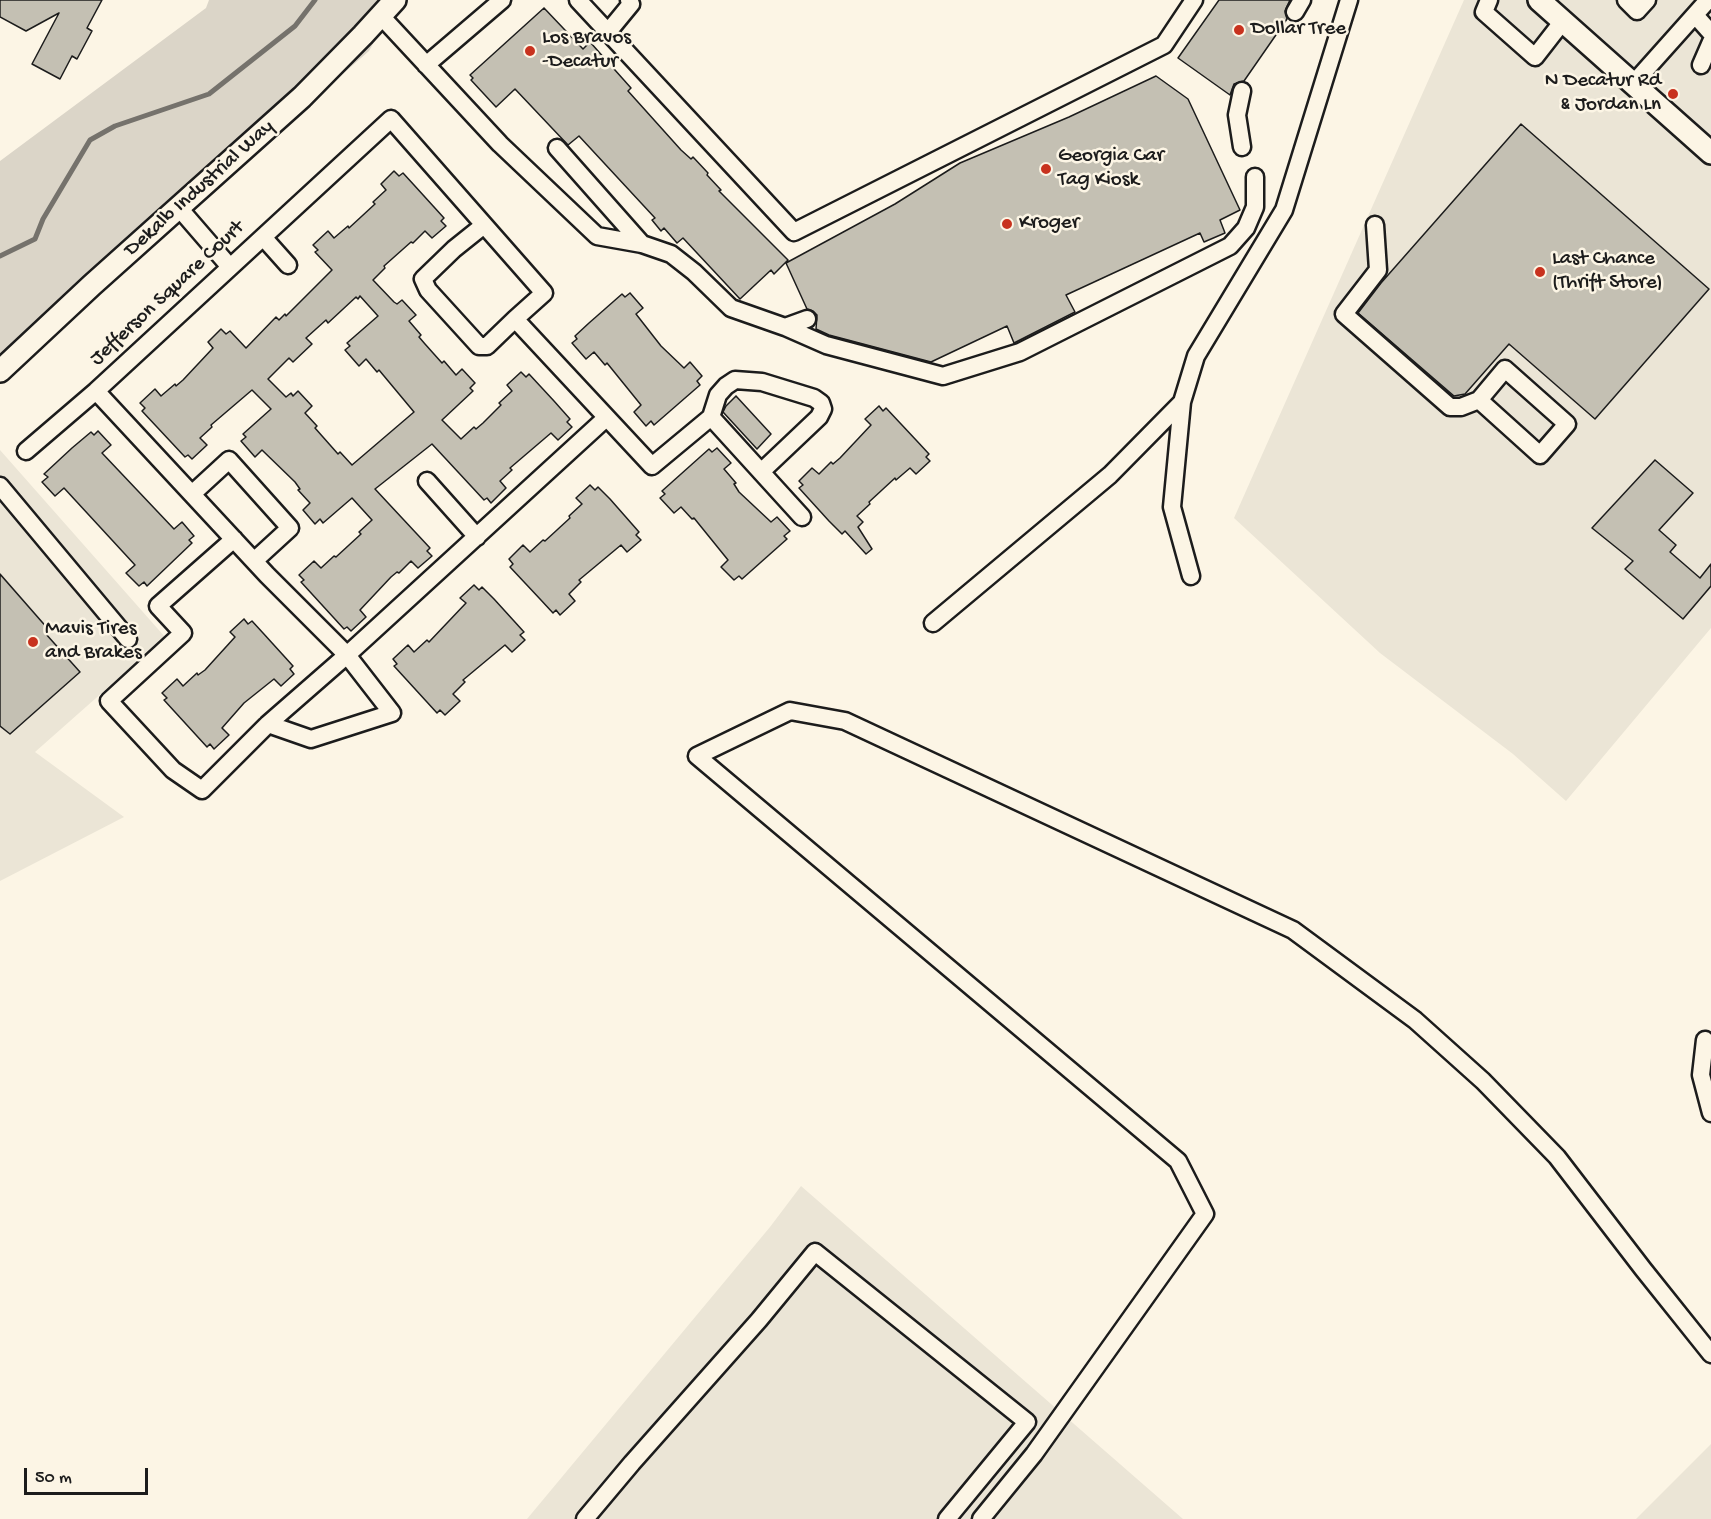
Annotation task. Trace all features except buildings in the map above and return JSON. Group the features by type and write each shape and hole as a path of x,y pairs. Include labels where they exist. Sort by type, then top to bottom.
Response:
{"main road":[{"path":"1539,0 1711,153"},
{"name":"Dekalb Industrial Way","path":"0,371 92,285 302,97 388,8"}],"street":[{"path":"426,65 502,0"},
{"path":"578,0 794,232 1164,45 1194,0"},
{"path":"608,32 631,4 629,0"},
{"path":"1191,576 1172,507 1182,402 1196,356 1284,210 1349,0"},
{"path":"1490,0 1484,12 1535,57 1563,21"},
{"path":"1626,0 1637,11 1647,0"},
{"path":"1633,84 1708,0"},
{"path":"388,8 426,65 500,144 597,236 642,244 671,254 694,272 731,308 785,327 826,345 943,376 1020,352 1230,246 1246,228 1255,207 1256,177"},
{"path":"1695,15 1711,33"},
{"path":"1701,65 1711,42"},
{"path":"1242,91 1237,115 1242,147"},
{"name":"Jefferson Square Court","path":"268,724 311,739 392,713 347,655 254,561 96,391 391,119 544,293 514,320"},
{"path":"557,148 642,244"},
{"path":"179,208 230,267"},
{"path":"484,225 454,249 423,279 428,290 479,346 487,345 514,320 652,466 711,417 718,395 735,380 762,382 814,398 823,409 819,417 761,472"},
{"path":"1375,225 1378,270 1344,314 1450,407 1479,400 1505,369 1567,424 1540,455 1479,400"},
{"path":"263,237 288,265"},
{"path":"785,327 807,319"},
{"path":"26,451 96,391"},
{"path":"933,623 1110,475 1182,402"},
{"path":"711,417 802,517"},
{"path":"234,539 158,606 183,633 110,701 173,770 202,790 268,724 347,655 606,418"},
{"path":"192,494 230,460 290,528 254,561"},
{"path":"427,481 477,537"},
{"path":"0,486 128,639"},
{"path":"981,1519 1034,1454 1205,1214 1178,1161 697,756 790,711 845,720 1293,930 1415,1020 1483,1081 1557,1157 1642,1269 1711,1354"},
{"path":"1705,1040 1701,1075 1711,1113"},
{"path":"585,1519 759,1320 815,1252 1027,1422 947,1519"}],"shaded area":[{"path":"209,0 397,0 369,51 0,372 0,161 206,8"},
{"path":"1464,0 1711,0 1711,628 1566,801 1513,754 1380,653 1234,518"},
{"path":"0,450 165,637 35,752 124,817 0,881"},
{"path":"801,1186 1183,1519 527,1519 770,1227"},
{"path":"1711,1444 1711,1519 1636,1519"}],"waterway":[{"path":"0,256 35,239 43,219 90,140 115,126 209,94 295,26 315,0"}],"place":[{"name":"Dollar Tree","path":"1239,30"},
{"name":"Los Bravos -Decatur","path":"530,51"},
{"name":"N Decatur Rd & Jordan Ln","path":"1673,94"},
{"name":"Georgia Car Tag Kiosk","path":"1046,169"},
{"name":"Kroger","path":"1007,224"},
{"name":"Last Chance (Thrift Store)","path":"1540,272"},
{"name":"Mavis Tires and Brakes","path":"33,642"}]}
